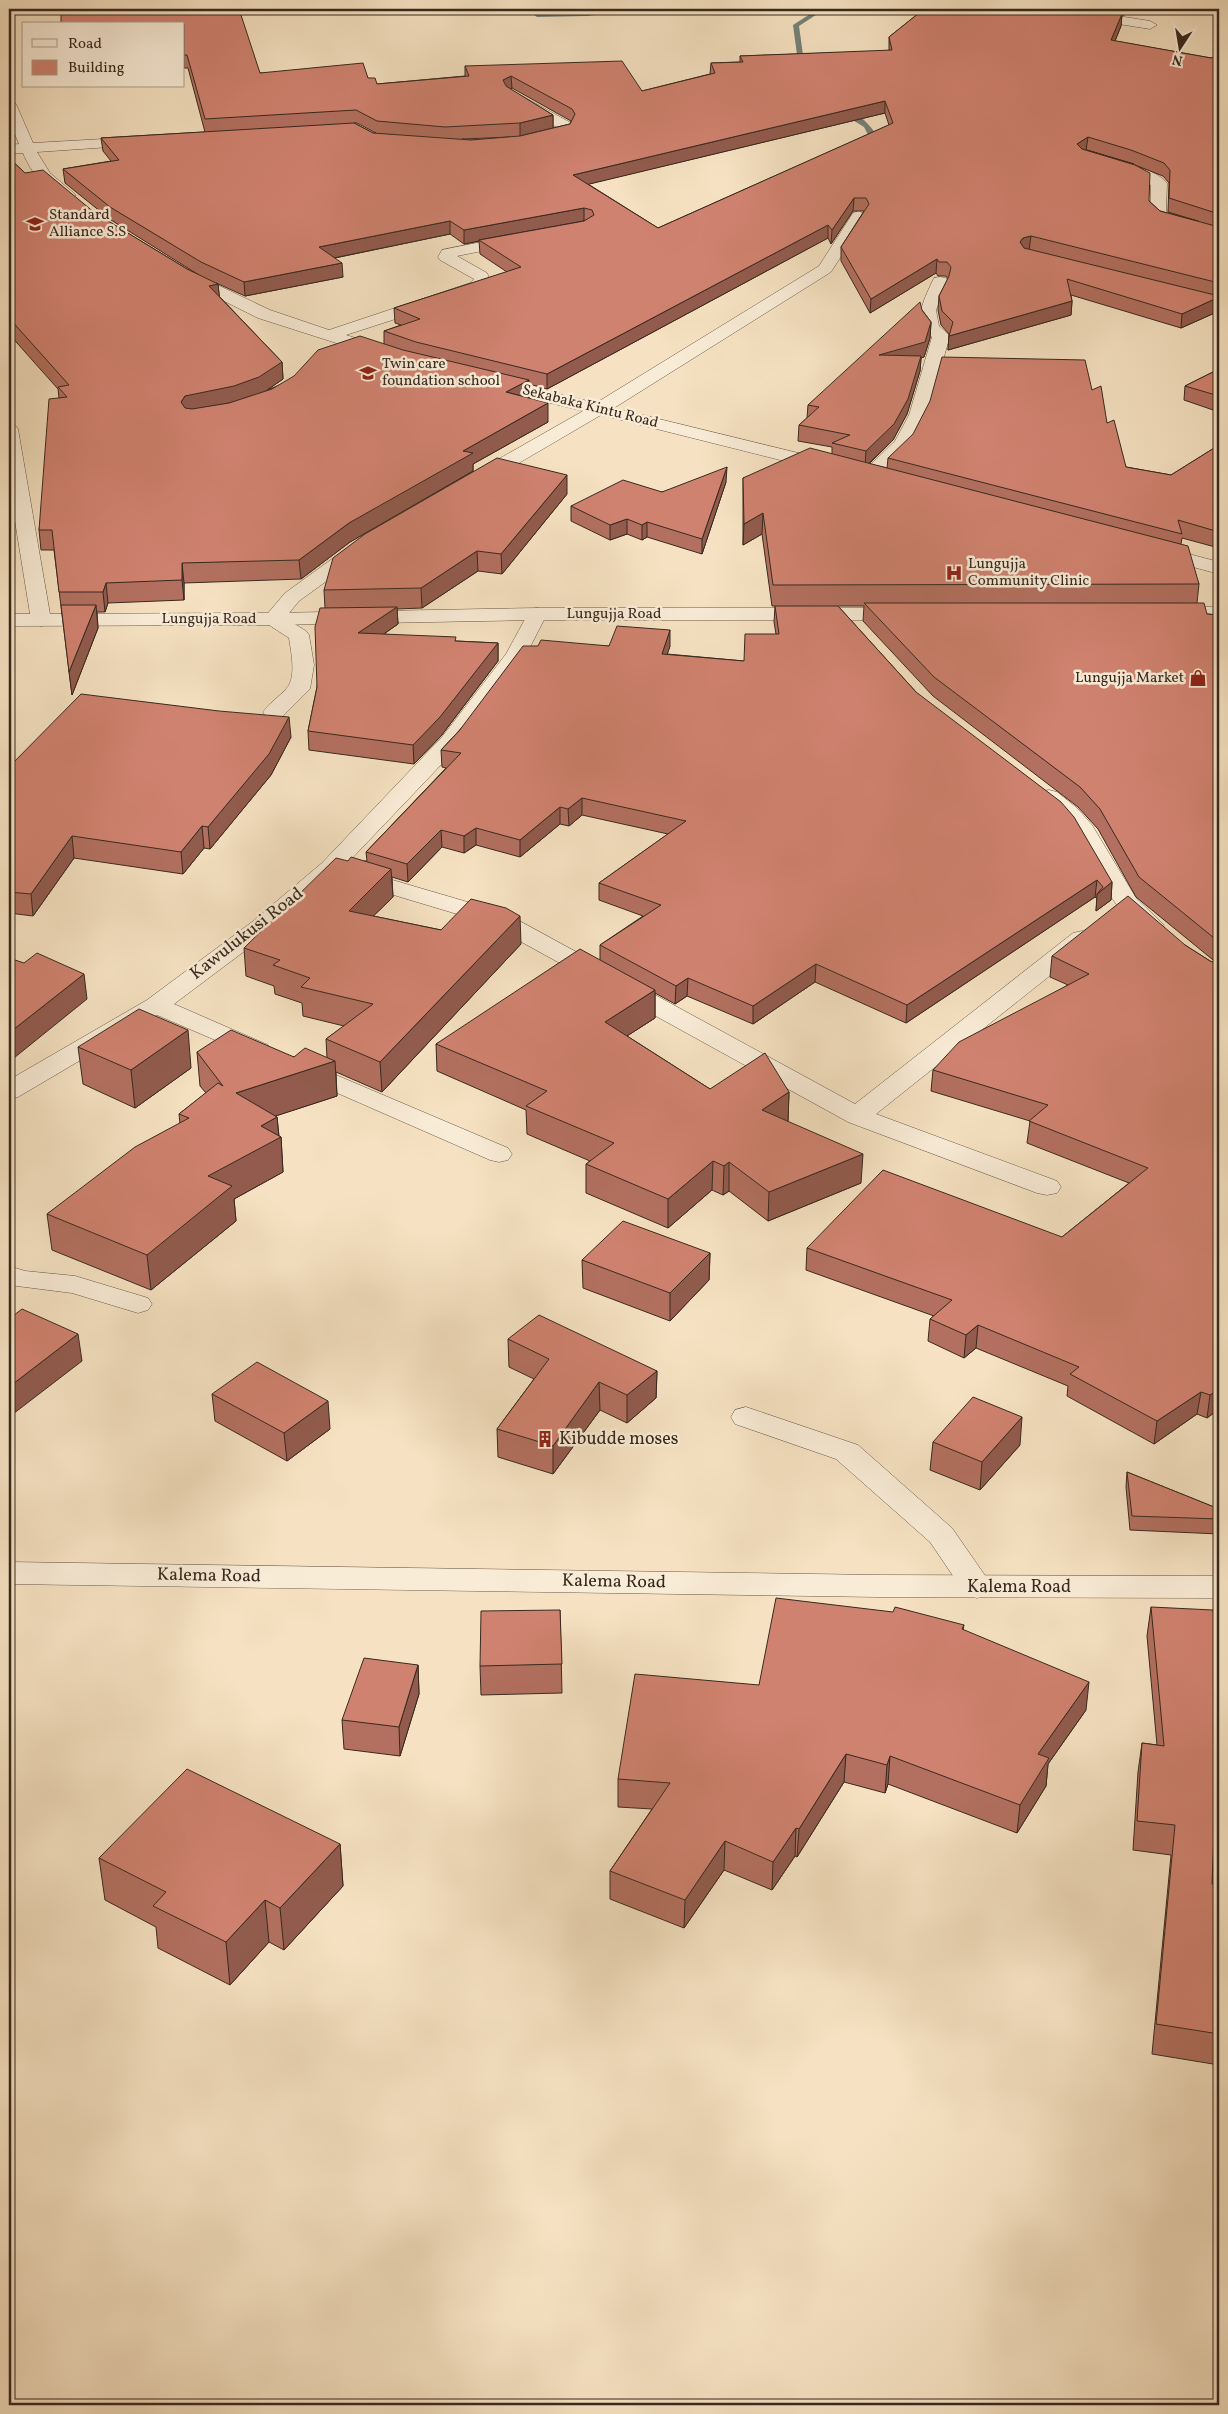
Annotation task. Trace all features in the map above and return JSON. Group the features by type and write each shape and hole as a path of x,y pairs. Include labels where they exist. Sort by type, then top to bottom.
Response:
{"street":[{"path":"1050,9 1150,25"},
{"path":"512,94 566,126 565,132 549,137 518,142"},
{"path":"9,104 44,176 82,207"},
{"path":"9,149 155,140"},
{"path":"1104,163 1139,173 1159,184 1158,215 1166,220 1219,235"},
{"path":"458,490 599,409 825,269 859,216"},
{"path":"329,335 476,287 482,282 481,276 446,257 448,253 536,236"},
{"path":"170,266 195,281 264,314 393,356"},
{"name":"Sekabaka Kintu Road","path":"476,379 878,478 903,444 918,415 941,336 931,328 928,310 940,282"},
{"path":"325,353 349,342"},
{"path":"9,429 41,620"},
{"path":"274,712 299,689 303,665 299,634 273,619 292,597 375,538"},
{"path":"1142,548 1219,568"},
{"path":"1150,613 1219,613"},
{"name":"Lungujja Road","path":"9,620 273,619 537,614 922,614"},
{"name":"Kawulukusi Road","path":"9,1092 156,1005 260,927 330,868 450,742 516,655 537,614"},
{"path":"843,614 863,636"},
{"path":"1031,782 1069,813 1084,830 1113,913 1170,940"},
{"path":"330,868 496,918 857,1116 1047,1187"},
{"path":"857,1116 1113,913"},
{"path":"156,1005 499,1154"},
{"path":"9,1274 18,1279 76,1285 138,1304"},
{"path":"746,1417 847,1452 941,1535 977,1587"},
{"name":"Kalema Road","path":"9,1573 977,1587 1219,1587"}],"building":[{"path":"61,9 239,9 260,73 363,63 368,78 375,78 377,84 469,76 465,66 622,61 642,91 715,73 711,63 743,62 740,56 892,50 889,37 924,9 1087,9 1122,14 1111,40 1211,58 1219,55 1219,214 1169,198 1170,170 1164,163 1131,150 1088,137 1077,144 1082,149 1135,165 1150,173 1149,201 1160,211 1219,227 1219,283 1031,236 1023,238 1020,242 1024,248 1219,297 1182,314 1067,279 1072,301 949,336 953,322 942,311 939,296 949,276 951,267 947,262 939,262 937,259 871,299 841,247 869,204 866,198 854,198 832,230 828,225 547,374 416,342 384,331 420,319 394,308 521,267 479,240 584,221 594,215 592,210 584,208 464,230 450,221 319,247 342,263 244,282 201,262 110,207 63,169 119,160 101,138 354,123 373,133 471,140 520,136 570,124 575,114 572,109 511,76 503,80 506,86 553,115 520,123 445,127 377,121 356,110 205,119 187,55 185,55 185,22 61,22","holes":["885,101 893,123 658,228 573,175"]},
{"path":"9,158 25,173 43,170 95,213 187,269 218,284 209,286 282,362 259,377 234,386 185,396 181,402 185,408 192,409 229,403 272,389 294,376 318,350 360,336 403,350 529,380 506,392 548,403 463,451 473,453 349,523 299,560 182,563 182,580 106,583 103,592 59,592 52,530 39,530 49,399 67,397 58,387 69,385 9,318"},
{"path":"920,302 922,310 931,322 925,342 879,355 921,356 908,399 894,424 866,451 832,443 850,435 799,425 819,407 808,405"},
{"path":"942,357 1085,360 1092,390 1101,386 1107,423 1114,420 1126,467 1171,475 1219,445 1219,532 1178,520 1182,534 888,458 913,434 930,401"},
{"path":"1219,369 1219,396 1185,386"},
{"path":"810,448 1188,546 1199,584 773,585 763,513 744,524 743,478"},
{"path":"497,458 567,475 501,554 477,551 421,588 324,590 333,558 365,534"},
{"path":"727,467 702,539 647,522 642,525 627,519 610,525 571,506 623,480 662,492"},
{"path":"864,603 1204,603 1207,614 1219,615 1219,942 1139,877 1100,809 1080,787 934,677"},
{"path":"61,605 96,605 69,672"},
{"path":"775,606 838,606 916,692 1061,802 1074,817 1112,882 1097,894 1103,887 1097,880 907,1005 816,964 753,1006 688,978 676,986 600,945 661,905 599,883 686,821 582,798 568,809 560,807 520,840 476,828 464,836 441,830 407,864 366,852 461,753 441,750 459,731 523,646 538,646 541,640 609,646 617,626 670,630 662,654 744,661 745,634 779,634"},
{"path":"397,607 358,633 456,637 455,641 498,643 440,717 413,745 308,731 317,687 315,627 320,608"},
{"path":"81,694 219,711 289,717 269,754 208,827 202,826 181,852 72,836 31,894 9,892 9,767"},
{"path":"351,857 391,869 349,911 441,930 471,899 506,908 520,916 380,1062 326,1039 373,1004 301,987 310,978 273,965 280,960 244,948 336,858 348,861"},
{"path":"1128,896 1185,945 1210,961 1219,964 1219,1389 1210,1395 1201,1392 1157,1421 1070,1374 1079,1367 978,1325 966,1335 930,1319 952,1300 807,1248 883,1170 1062,1237 1148,1168 1029,1121 1048,1105 933,1070 959,1042 1089,974 1052,956"},
{"path":"580,949 655,990 605,1022 710,1089 765,1053 789,1092 762,1110 863,1154 769,1192 729,1162 724,1166 713,1161 668,1199 586,1164 614,1143 526,1106 547,1091 436,1044"},
{"path":"37,953 84,974 9,1033 9,965 15,960 24,963"},
{"path":"139,1009 188,1030 131,1070 78,1047"},
{"path":"231,1030 294,1057 305,1048 335,1061 236,1093 277,1117 261,1126 281,1137 208,1176 232,1186 147,1255 47,1214 135,1147 189,1118 179,1114 218,1083 223,1086 197,1052"},
{"path":"623,1221 710,1253 670,1293 582,1260"},
{"path":"22,1309 78,1334 9,1387 9,1319"},
{"path":"539,1315 657,1371 627,1395 599,1382 553,1446 497,1429 549,1359 508,1339"},
{"path":"257,1362 328,1401 284,1433 212,1394"},
{"path":"973,1397 1022,1417 982,1462 933,1442"},
{"path":"1127,1472 1219,1509 1219,1519 1132,1516"},
{"path":"776,1598 893,1612 895,1607 964,1625 962,1629 1089,1682 1038,1754 1049,1758 1020,1805 890,1756 887,1765 846,1754 799,1829 796,1828 773,1862 725,1841 685,1900 610,1871 670,1783 618,1779 635,1674 759,1685"},
{"path":"1151,1607 1213,1610 1219,1658 1212,1884 1219,1885 1219,2034 1156,2024 1175,1825 1137,1821 1142,1743 1164,1746"},
{"path":"560,1610 562,1664 480,1666 481,1611"},
{"path":"364,1658 418,1665 399,1727 342,1720"},
{"path":"187,1769 340,1844 280,1908 265,1900 226,1942 153,1906 166,1892 99,1858"}],"waterway":[{"path":"537,15 587,14 638,9"},
{"path":"663,9 671,9"},
{"path":"798,70 801,62 796,25 822,9"},
{"path":"843,110 867,126 879,148"}],"place":[{"name":"Standard Alliance S.S","path":"35,224"},
{"name":"Twin care foundation school","path":"368,373"},
{"name":"Lungujja Community Clinic","path":"954,573"},
{"name":"Lungujja Market","path":"1198,678"},
{"name":"Kibudde moses","path":"545,1439"}]}
